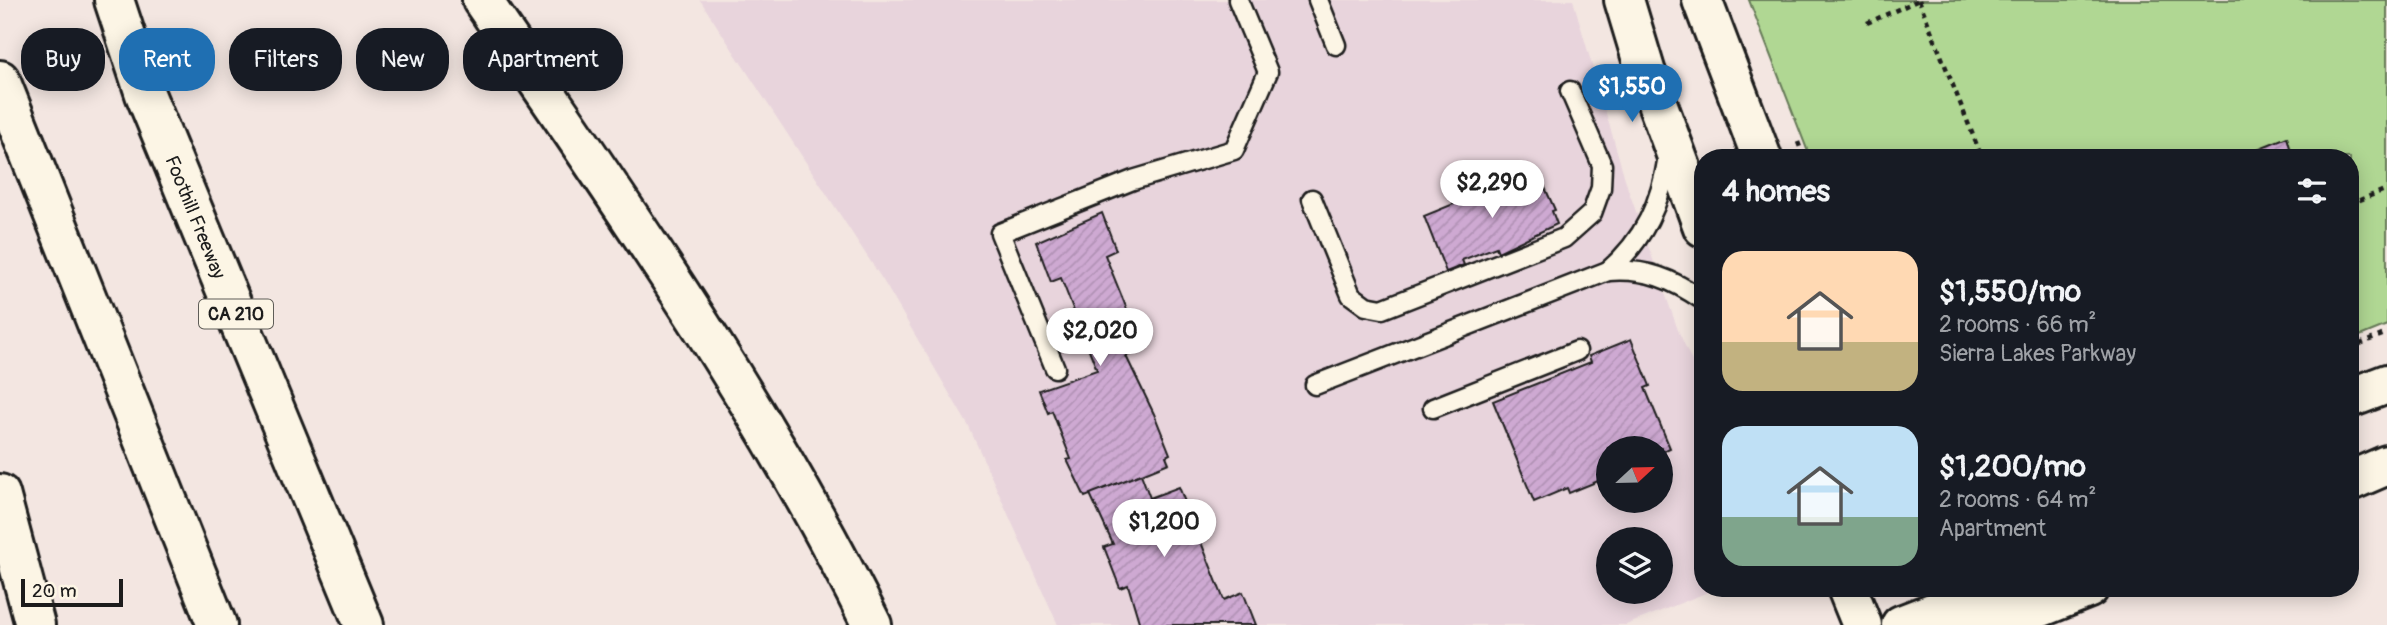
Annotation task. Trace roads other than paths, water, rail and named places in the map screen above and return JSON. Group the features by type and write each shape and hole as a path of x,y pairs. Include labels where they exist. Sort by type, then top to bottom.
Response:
{"main road":[{"name":"Foothill Freeway","path":"114,0 145,94 364,625"},
{"path":"482,0 689,304 816,513 872,625"},
{"path":"1623,0 1670,142 1694,204"},
{"path":"1703,0 1759,149"},
{"path":"0,79 217,625"},
{"path":"2359,395 2387,384"},
{"path":"2359,477 2387,465"},
{"path":"0,494 35,625"},
{"path":"1851,597 1862,625"},
{"path":"1901,625 1948,602 2021,615 2066,597"}],"lane":[{"path":"1055,368 1000,233 1132,180 1234,150 1268,72 1238,0"},
{"path":"1318,0 1336,45"},
{"path":"1312,199 1351,295 1366,306 1382,309 1564,238 1592,214 1601,188 1602,165 1570,91"},
{"path":"1608,271 1637,241 1656,207 1670,142"},
{"path":"1315,385 1608,271 1629,269 1659,275 1694,295"},
{"path":"1433,408 1577,351"}]}
